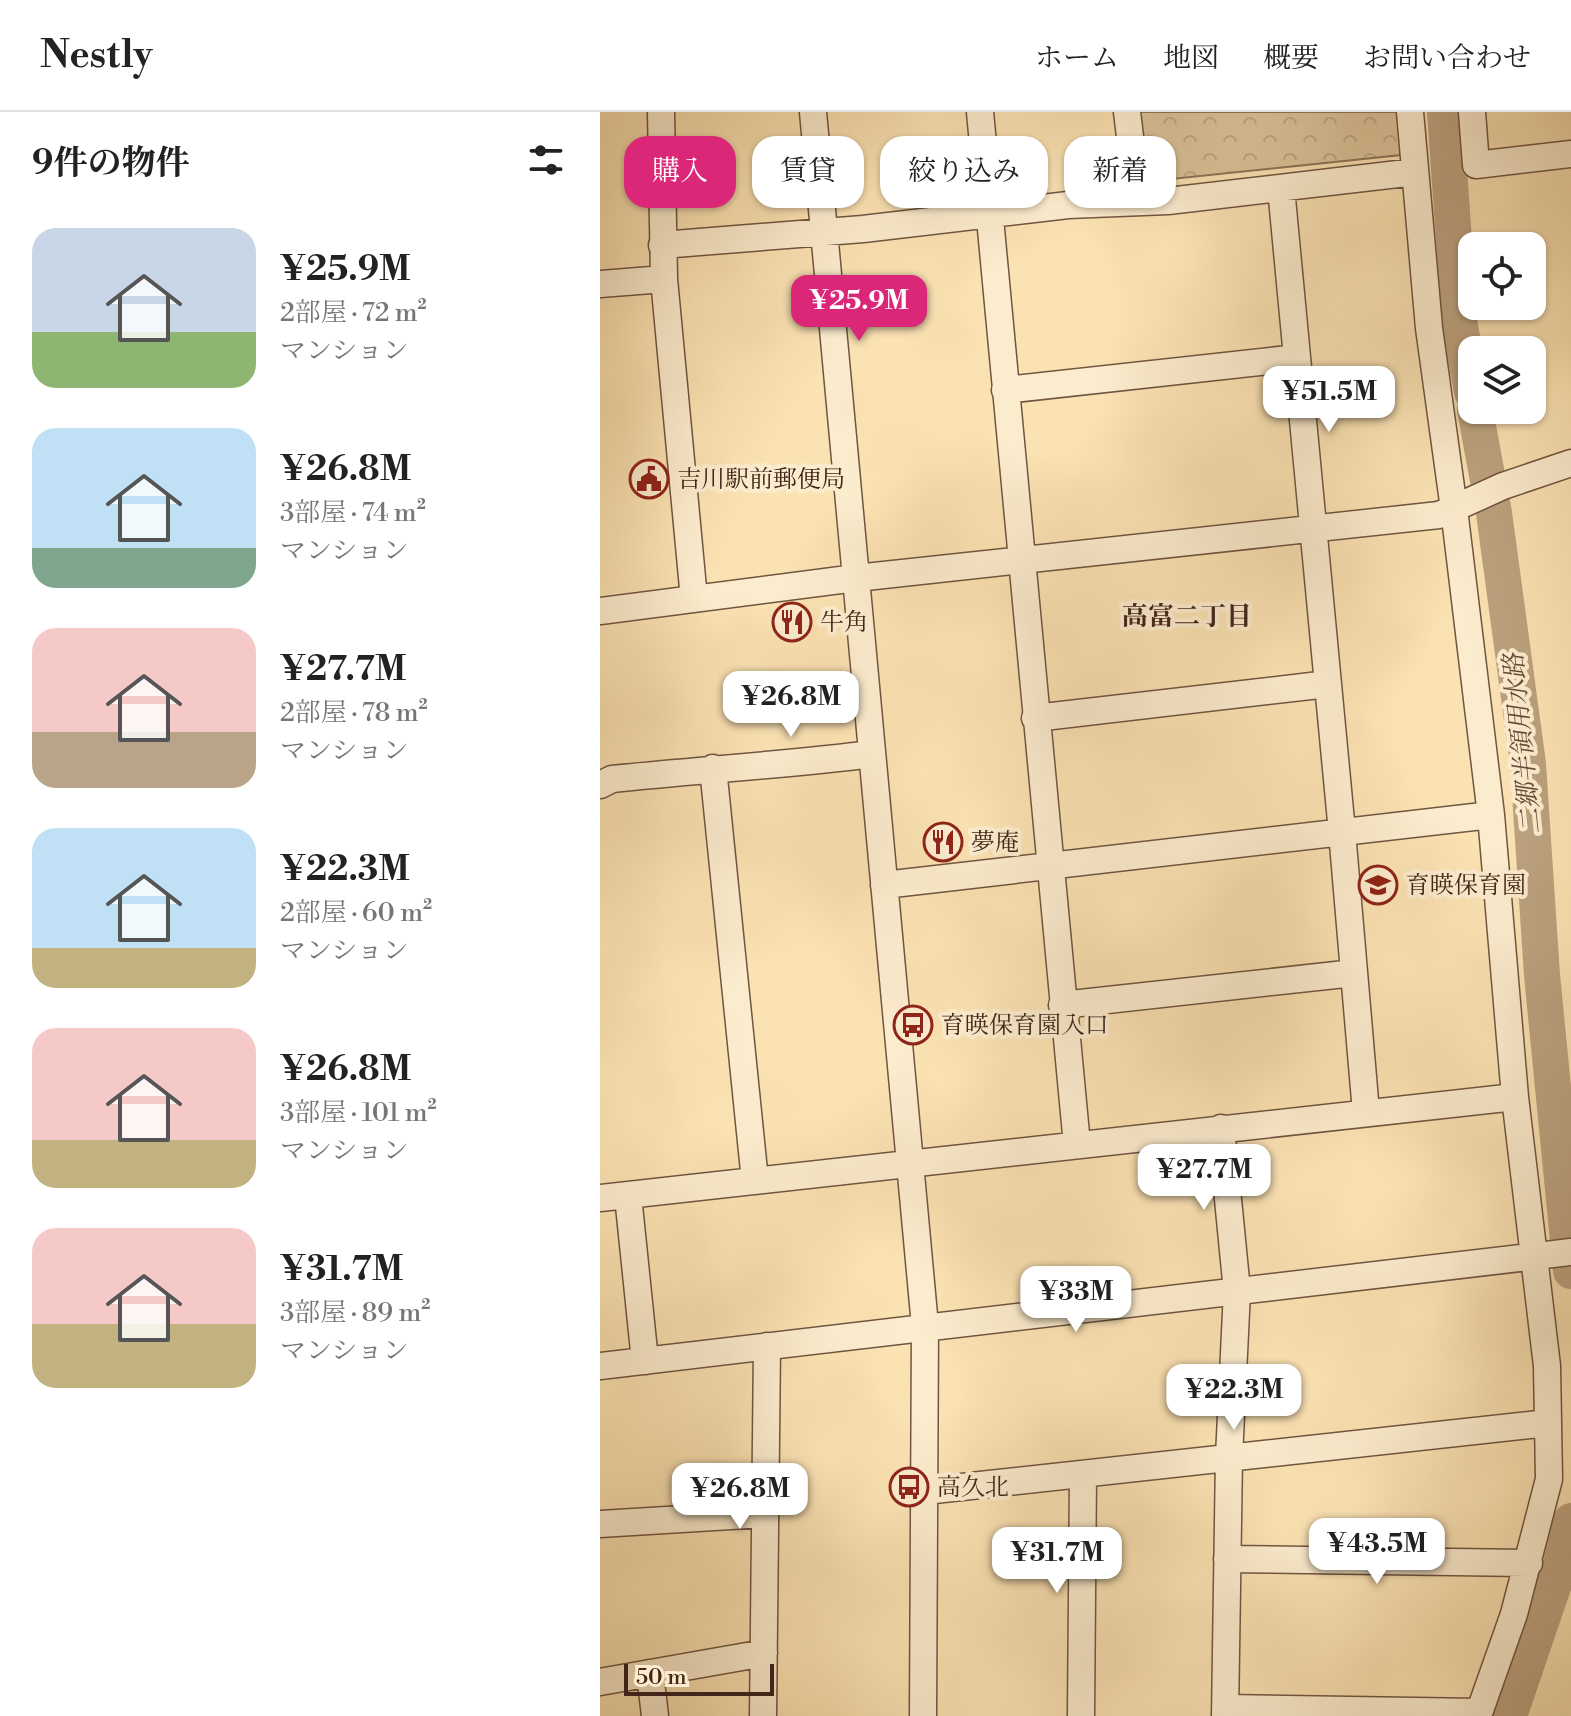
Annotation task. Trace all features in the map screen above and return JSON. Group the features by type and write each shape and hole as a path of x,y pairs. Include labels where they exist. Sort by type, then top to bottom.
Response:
{"street":[{"path":"661,112 664,279 694,599"},
{"path":"813,112 925,1326 923,1716"},
{"path":"980,112 1077,1145"},
{"path":"1127,112 1130,136"},
{"path":"1221,1128 1237,1291 1229,1457 1226,1712 1479,1714 1514,1614 1549,1479 1547,1366 1551,1254 1515,1097 1461,506 1429,328 1410,112"},
{"path":"1472,112 1476,165 1571,154"},
{"path":"1176,200 1415,172"},
{"path":"1281,188 1366,1112"},
{"path":"662,245 990,216 1064,206"},
{"path":"600,284 664,279"},
{"path":"1005,390 1297,358"},
{"path":"600,611 856,578 1439,515 1571,463"},
{"path":"1035,718 1328,684"},
{"path":"600,785 612,779 713,768 788,765 872,754"},
{"path":"713,768 755,1181"},
{"path":"884,885 1491,815"},
{"path":"1062,1005 1354,973"},
{"path":"600,1198 1515,1097"},
{"path":"628,1196 645,1361"},
{"path":"600,1366 1551,1254"},
{"path":"763,1716 767,1346"},
{"path":"925,1491 1548,1423"},
{"path":"1081,1716 1083,1474"},
{"path":"600,1524 765,1514"},
{"path":"1227,1559 1529,1563"},
{"path":"600,1682 764,1653"},
{"path":"650,1673 655,1716"}],"green space":[{"path":"1136,112 1398,112 1401,155 1176,179 1176,136 1138,136"}],"waterway":[{"name":"二郷半領用水路","path":"1445,112 1462,336"},
{"name":"二郷半領用水路","path":"1478,424 1494,513 1528,764 1542,975 1571,1271"},
{"name":"二郷半領用水路","path":"1509,1716 1561,1563 1571,1521"}],"place":[{"name":"吉川駅前郵便局","path":"649,479"},
{"name":"牛角","path":"792,622"},
{"name":"夢庵","path":"943,842"},
{"name":"育暎保育園","path":"1378,885"},
{"name":"育暎保育園入口","path":"913,1025"},
{"name":"高久北","path":"909,1487"}],"district":[{"name":"高富二丁目","path":"1187,616"}]}
